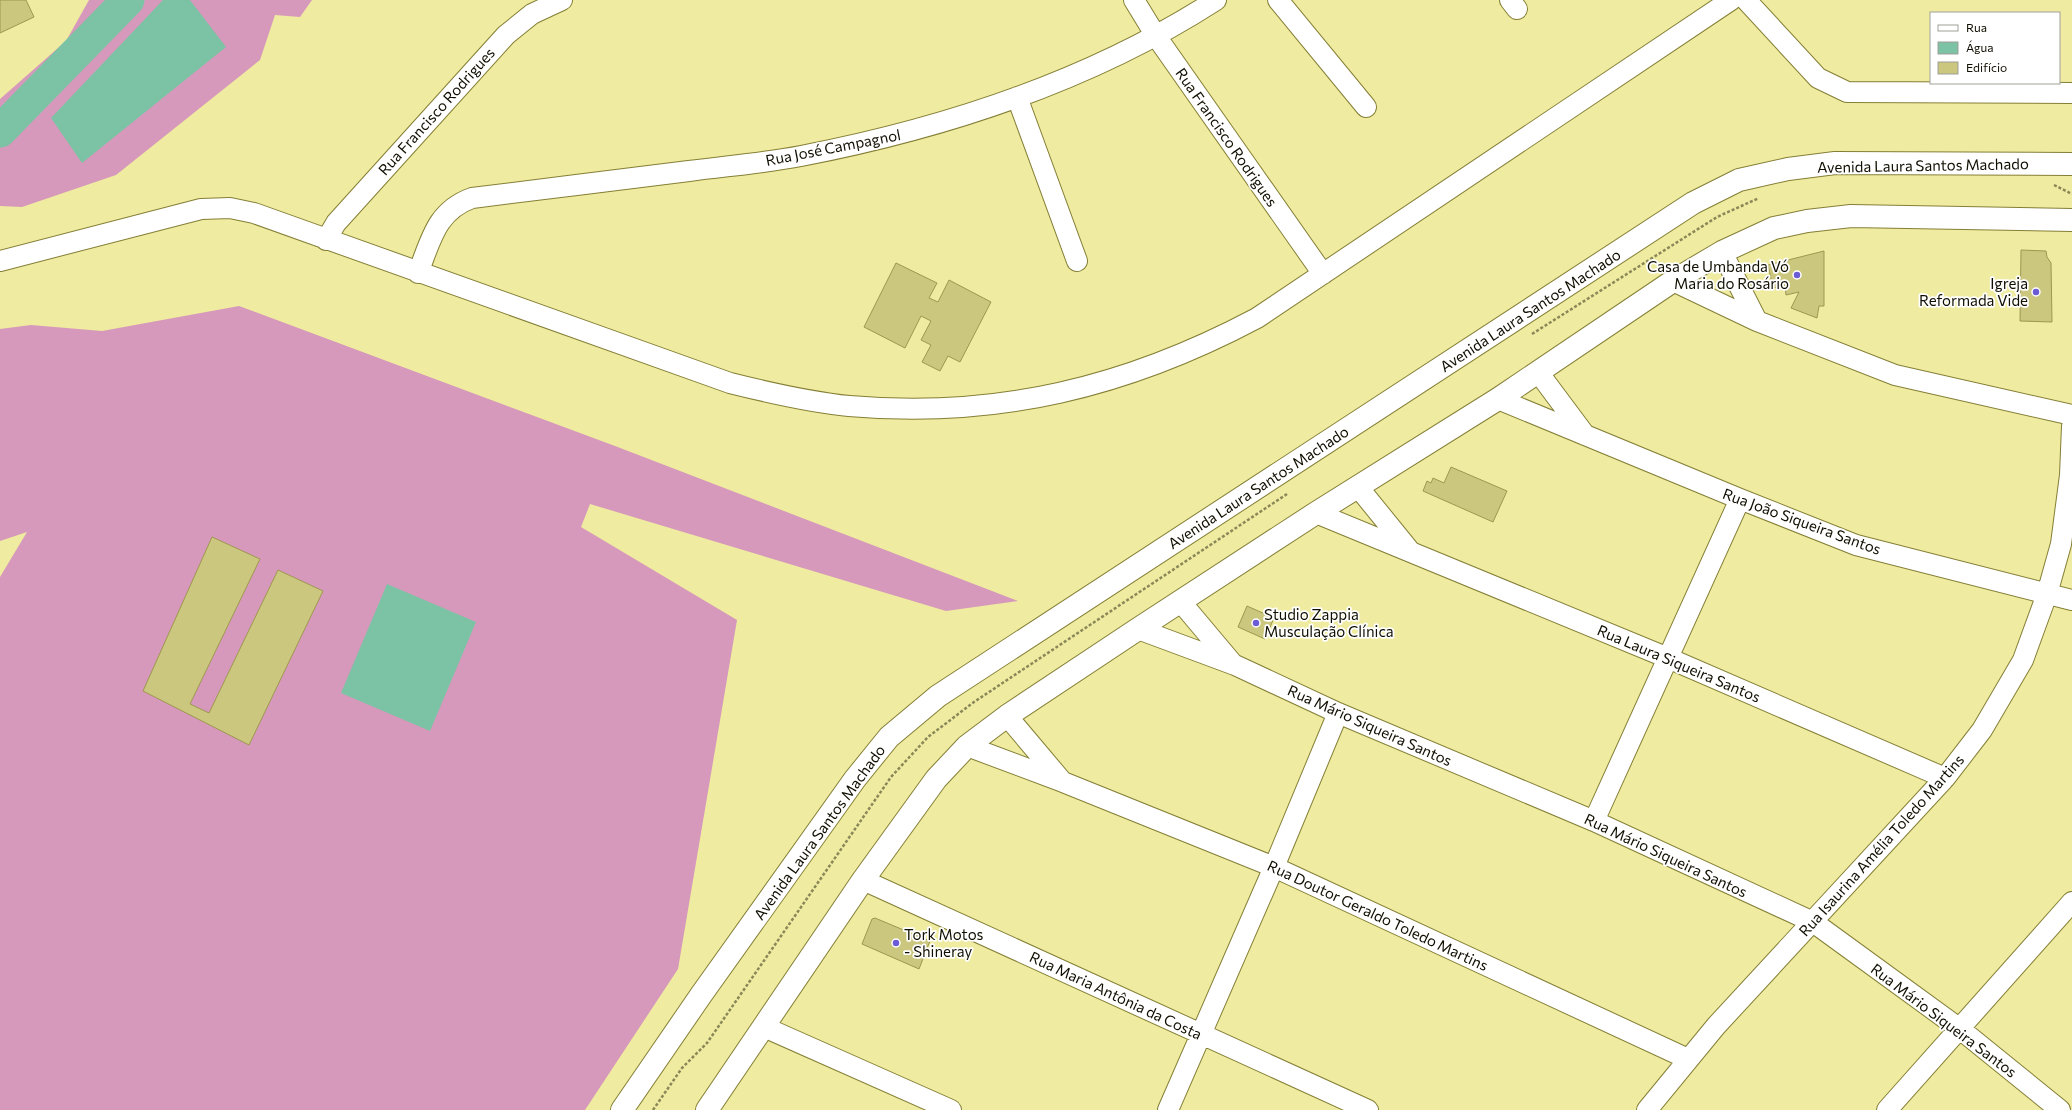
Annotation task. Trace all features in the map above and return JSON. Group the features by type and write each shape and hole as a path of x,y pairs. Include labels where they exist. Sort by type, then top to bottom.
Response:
{"main road":[{"name":"Avenida Laura Santos Machado","path":"622,1110 701,995 855,779 889,737 938,696 1694,203 1739,180 1788,169 1835,163 2072,164"},
{"path":"707,1110 863,880 936,779 967,746 1007,716 1180,601 1316,513 1498,400 1673,281 1722,252 1774,228 1807,221 1851,216 2072,220"}],"street":[{"name":"Rua Francisco Rodrigues","path":"326,240 336,223 506,35 532,14 562,0"},
{"name":"Rua Francisco Rodrigues","path":"1134,0 1156,36 1323,274"},
{"name":"Rua José Campagnol","path":"418,273 433,234 444,216 462,202 472,198 799,157 895,135 1017,97 1104,61 1156,36 1216,0"},
{"path":"1278,0 1366,107"},
{"path":"0,261 208,208 230,208 254,213 418,273 730,383 809,401 849,406 927,409 976,406 1025,400 1101,384 1142,371 1181,356 1257,318 1731,0"},
{"path":"1746,0 1818,78 1833,87 1847,92 2072,93"},
{"path":"1017,97 1077,261"},
{"path":"1722,252 1758,321"},
{"path":"1673,281 1758,321 1895,375 2072,415"},
{"path":"1538,372 1585,435"},
{"name":"Rua João Siqueira Santos","path":"1498,400 1856,545 2072,600"},
{"name":"Rua Isaurina Amélia Toledo Martins","path":"1647,1110 1716,1026 1944,778 1982,730 2023,660 2047,594 2061,544 2070,474 2072,426"},
{"name":"Rua Laura Siqueira Santos","path":"1358,487 1411,552"},
{"path":"1594,821 1740,499"},
{"name":"Rua Laura Siqueira Santos","path":"1316,513 1668,658 1944,778"},
{"name":"Rua Mário Siqueira Santos","path":"1180,601 1235,665"},
{"name":"Rua Mário Siqueira Santos","path":"1138,629 1235,665 1338,713 1594,821 1813,922 1960,1029 2060,1110"},
{"path":"1168,1110 1274,867 1338,713"},
{"name":"Rua Doutor Geraldo Toledo Martins","path":"1007,716 1062,782"},
{"name":"Rua Doutor Geraldo Toledo Martins","path":"967,746 1062,782 1274,867 1688,1059"},
{"name":"Rua Maria Antônia da Costa","path":"863,880 1368,1110"},
{"path":"1887,1110 2072,902"},
{"path":"764,1027 951,1110"}],"shaded area":[{"path":"89,0 312,0 300,17 275,15 260,60 116,175 22,207 0,206 0,99 66,41"},
{"path":"239,306 615,446 1018,601 946,611 590,504 581,527 737,620 678,969 585,1110 0,1110 0,577 27,532 0,541 0,329 31,325 102,331"}],"water":[{"path":"163,0 190,0 226,47 82,163 51,118"},
{"path":"387,584 476,622 430,731 341,693"}],"building":[{"path":"0,0 26,0 34,17 0,33"},
{"name":"Igreja Reformada Vide","path":"2021,250 2046,251 2047,257 2051,263 2052,322 2020,321"},
{"name":"Casa de Umbanda Vó Maria do Rosário","path":"1824,251 1824,306 1819,306 1817,318 1791,308 1799,292 1786,295 1785,286 1773,288 1768,265"},
{"path":"896,263 937,283 929,298 938,302 949,280 991,302 960,362 948,356 940,371 922,362 931,345 921,340 931,321 921,316 905,348 864,327"},
{"path":"1451,467 1507,491 1493,522 1423,491 1427,481 1431,483 1433,478 1444,483"},
{"path":"212,537 260,559 190,704 209,713 278,570 323,591 249,745 143,691"},
{"name":"Studio Zappia Musculação Clínica","path":"1247,606 1274,618 1265,639 1238,627"},
{"name":"Tork Motos - Shineray","path":"875,918 930,941 919,969 862,944 872,919"}],"waterway":[{"path":"0,131 128,0"}],"place":[{"name":"Casa de Umbanda Vó Maria do Rosário","path":"1797,275"},
{"name":"Igreja Reformada Vide","path":"2036,292"},
{"name":"Studio Zappia Musculação Clínica","path":"1256,623"},
{"name":"Tork Motos - Shineray","path":"896,943"}]}
